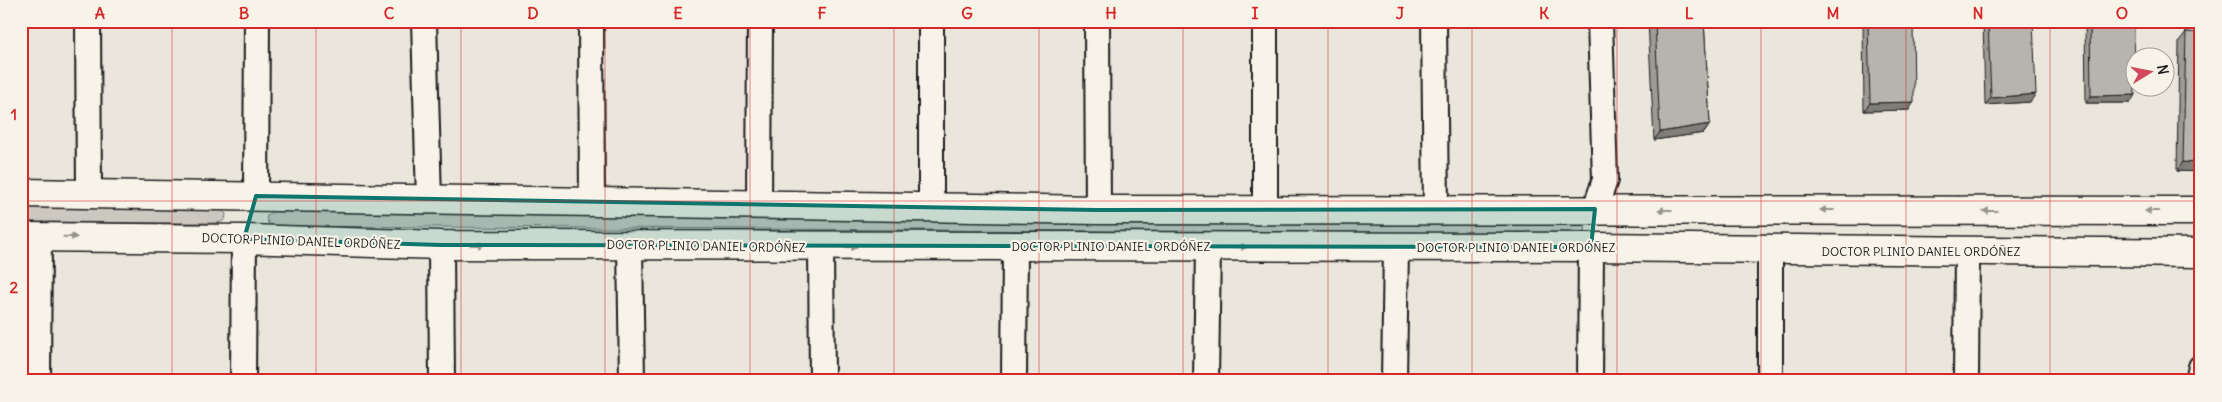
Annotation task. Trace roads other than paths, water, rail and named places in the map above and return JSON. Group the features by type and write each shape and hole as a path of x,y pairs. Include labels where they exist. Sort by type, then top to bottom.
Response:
{"street":[{"path":"88,21 89,193"},
{"path":"243,381 244,239 256,196 257,21"},
{"path":"424,21 429,200"},
{"path":"591,21 592,202"},
{"path":"759,205 760,21"},
{"path":"931,21 931,208"},
{"path":"1098,21 1098,210"},
{"path":"1265,211 1266,21"},
{"path":"1434,21 1436,210"},
{"path":"1590,381 1591,247 1594,209 1605,180 1600,21"},
{"path":"21,193 1098,210 2201,211"},
{"path":"30,237 38,381"},
{"name":"DOCTOR PLINIO DANIEL ORDÓÑEZ","path":"30,237 244,239 441,245 1591,247 2201,253"},
{"path":"630,244 632,381"},
{"path":"441,245 442,381"},
{"path":"1014,381 1015,246"},
{"path":"821,247 822,381"},
{"path":"1206,381 1208,247"},
{"path":"1394,381 1396,247"},
{"path":"1770,250 1770,381"},
{"path":"1966,381 1967,251"},
{"path":"2198,381 2201,367"}]}
